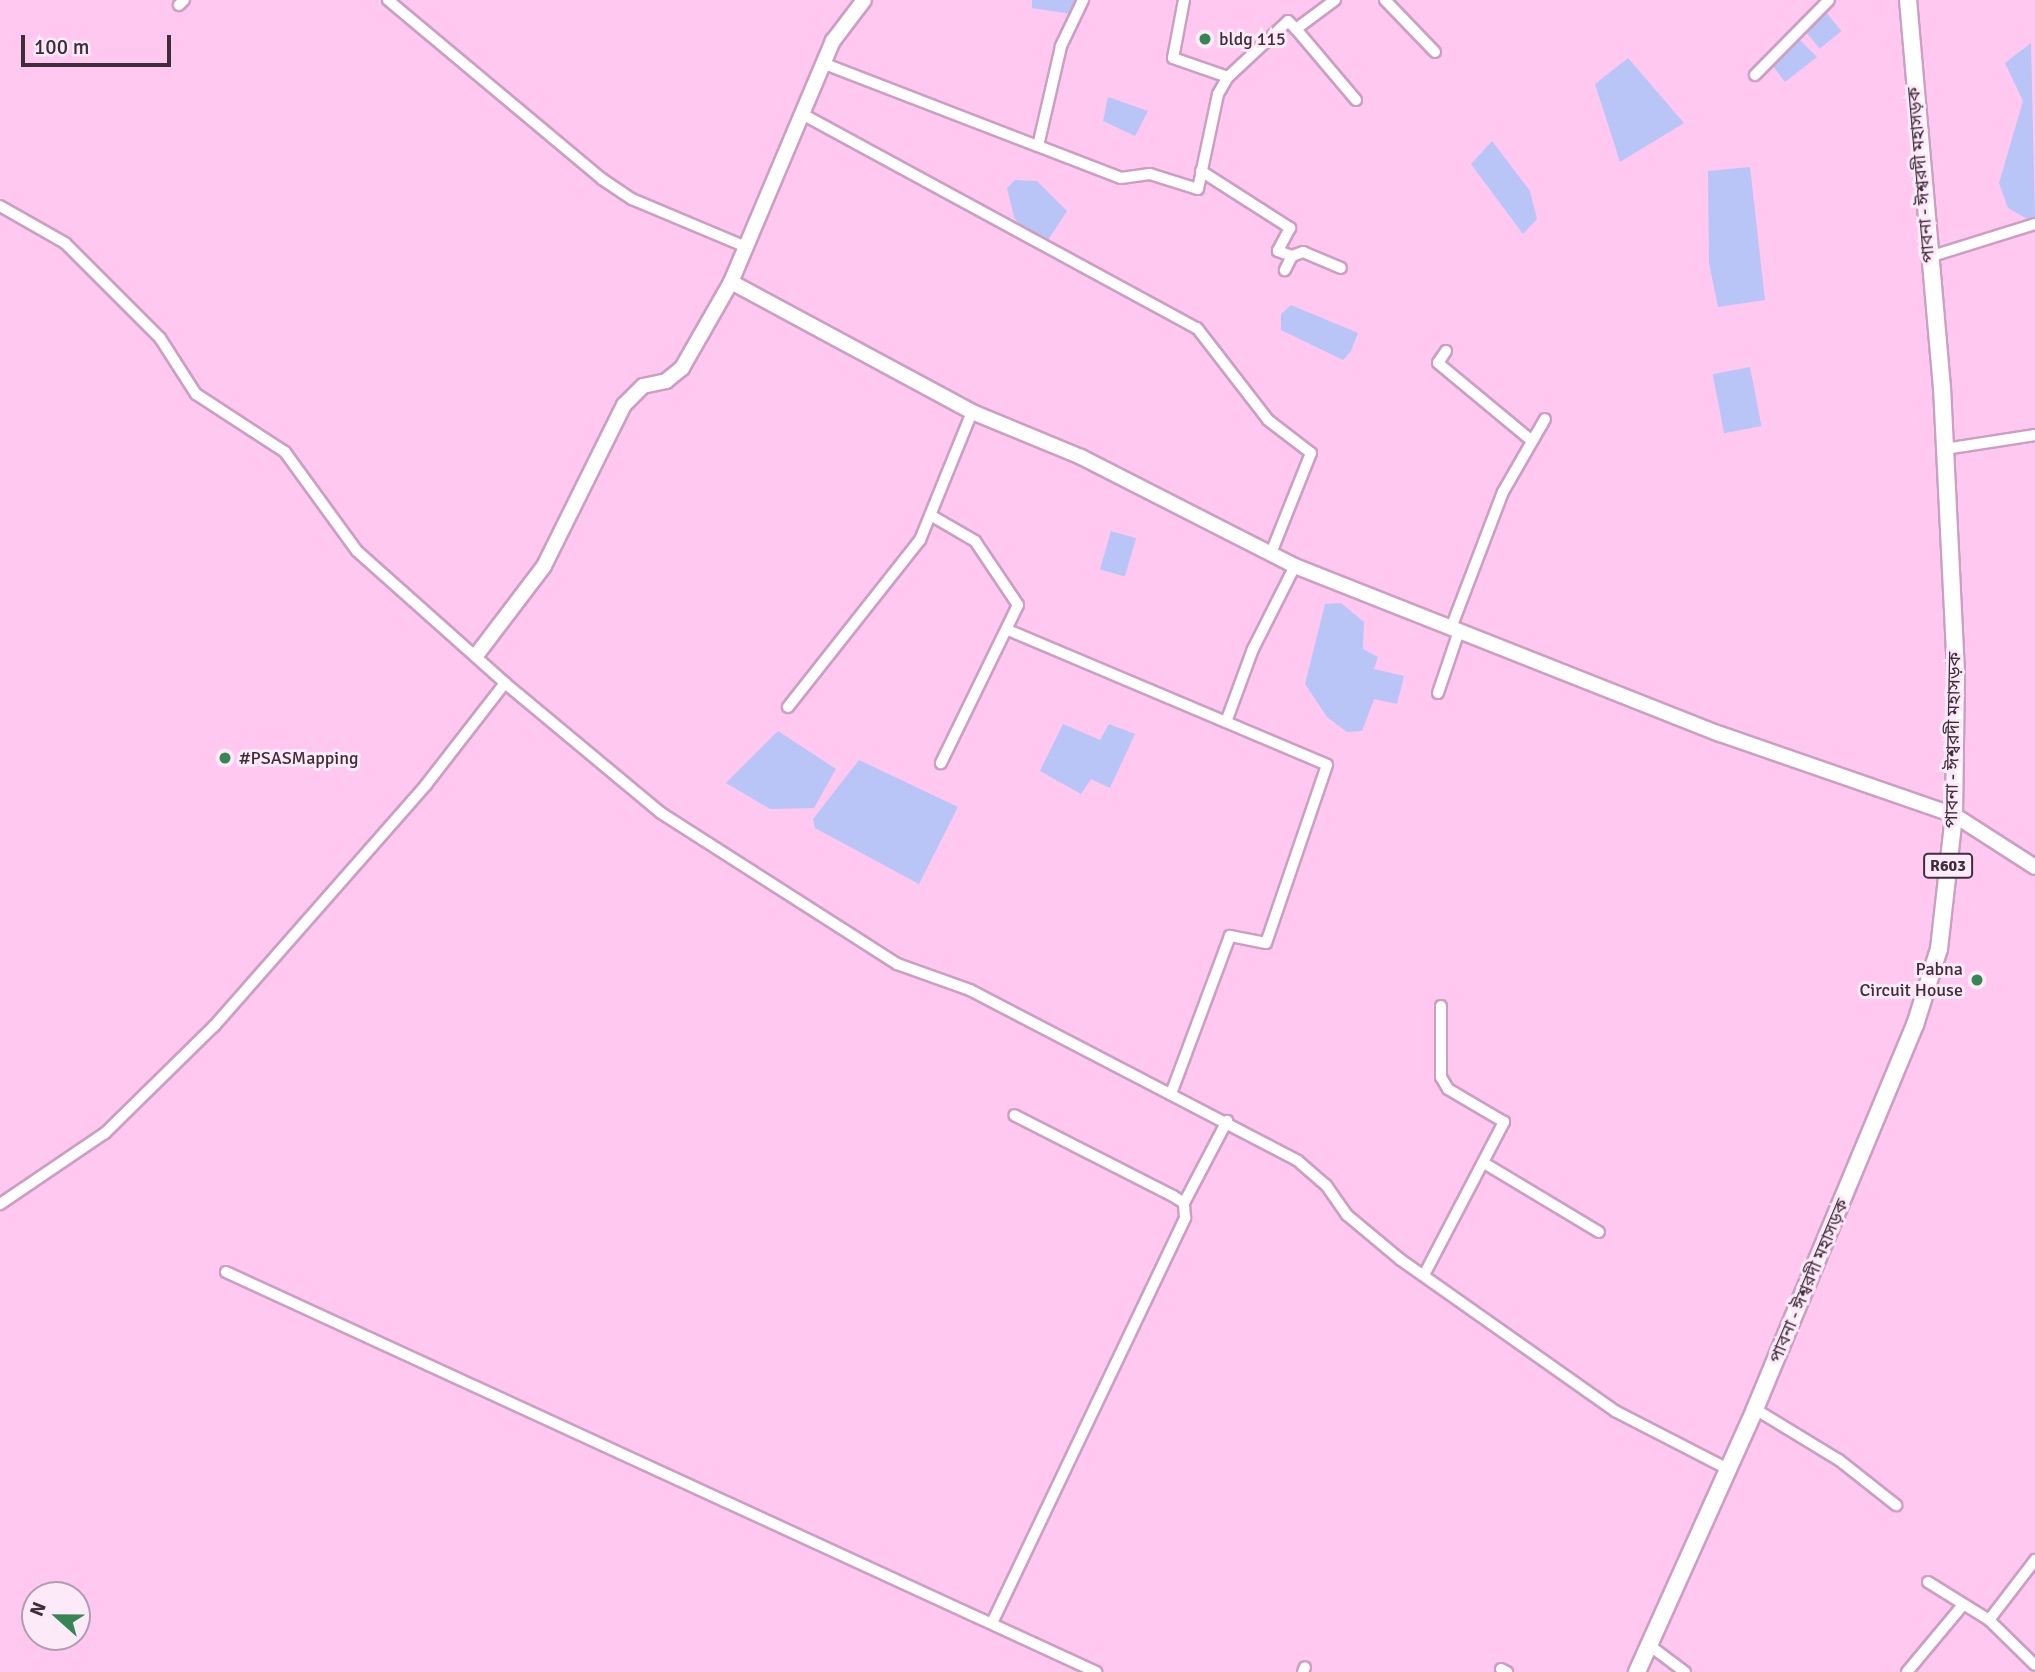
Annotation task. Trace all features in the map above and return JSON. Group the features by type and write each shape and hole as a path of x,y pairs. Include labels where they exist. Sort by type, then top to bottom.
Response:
{"main road":[{"name":"পাবনা - ঈশ্বরদী মহাসড়ক","path":"1637,1672 1730,1470 1915,1025 1940,949 1954,815 1956,673 1945,449 1927,257 1908,0"}],"street":[{"path":"388,0 601,179 632,199 746,247"},
{"path":"478,653 544,566 624,405 643,386 666,381 682,368 731,282 804,116 833,41 864,0"},
{"path":"1038,146 1061,46 1083,0"},
{"path":"1184,0 1173,58 1228,77"},
{"path":"1296,29 1335,0"},
{"path":"1385,0 1435,52"},
{"path":"1755,75 1829,0"},
{"path":"825,64 1121,178 1150,174 1192,189 1198,189 1228,77 1288,21 1356,100"},
{"path":"804,116 1196,328 1268,420 1311,453 1271,553"},
{"path":"1201,171 1290,228 1278,251 1292,256 1303,252 1340,268"},
{"path":"0,206 65,243 160,338 196,394 285,452 358,551 478,653 505,683 661,813 897,964 970,990 1227,1121 1298,1161 1326,1185 1347,1215 1424,1275 1615,1411 1730,1470"},
{"path":"1927,257 2035,224"},
{"path":"1285,270 1292,256"},
{"path":"731,282 972,412 1081,457 1295,566 1720,734 1954,815 2035,867"},
{"path":"1446,351 1438,363 1532,441"},
{"path":"788,707 880,599 932,516 972,412"},
{"path":"1438,693 1482,539 1545,419"},
{"path":"1945,449 2035,435"},
{"path":"932,516 975,541 1015,598 1008,630 941,763"},
{"path":"1226,722 1253,649 1295,566"},
{"path":"1008,630 1226,722 1328,769 1266,943 1230,936 1171,1094"},
{"path":"0,1204 106,1133 214,1026 417,795 505,683"},
{"path":"1424,1275 1504,1122 1448,1089 1441,1077 1441,1006"},
{"path":"1014,1115 1184,1203"},
{"path":"992,1623 1181,1238 1184,1203 1227,1121"},
{"path":"1484,1163 1599,1232"},
{"path":"226,1272 1096,1672"},
{"path":"1755,1409 1839,1460 1896,1505"},
{"path":"1989,1620 2035,1560"},
{"path":"1928,1583 1989,1620 2035,1665"},
{"path":"1907,1672 1962,1606"},
{"path":"1649,1645 1685,1672"}],"shaded area":[{"path":"0,0 2035,0 2035,1672 0,1672"}],"water":[{"path":"1032,0 1080,0 1072,14 1032,8"},
{"path":"1825,11 1841,31 1820,49 1803,29"},
{"path":"1800,40 1817,57 1785,82 1773,66"},
{"path":"2031,43 2035,218 2029,220 2008,208 1999,183 2023,101 2005,63"},
{"path":"1628,58 1684,123 1620,162 1595,84"},
{"path":"1108,97 1148,111 1135,136 1103,121"},
{"path":"1492,141 1530,191 1537,219 1523,234 1471,164"},
{"path":"1750,167 1765,300 1718,307 1709,263 1708,171"},
{"path":"1015,180 1037,181 1067,211 1046,243 1026,235 1014,217 1007,188"},
{"path":"1291,305 1358,333 1351,351 1343,360 1281,330 1281,314"},
{"path":"1750,367 1761,426 1724,433 1713,374"},
{"path":"1111,531 1136,538 1125,577 1100,569"},
{"path":"1341,603 1364,622 1363,649 1378,657 1374,669 1404,676 1397,704 1374,699 1362,731 1347,732 1327,717 1305,684 1325,604"},
{"path":"1063,724 1100,740 1109,724 1135,734 1110,788 1091,779 1081,794 1040,771"},
{"path":"778,731 836,769 814,808 770,809 726,783"},
{"path":"859,760 958,807 919,884 815,828 813,819"}],"place":[{"name":"bldg 115","path":"1205,39"},
{"name":"#PSASMapping","path":"225,758"},
{"name":"Pabna Circuit House","path":"1977,980"}]}
